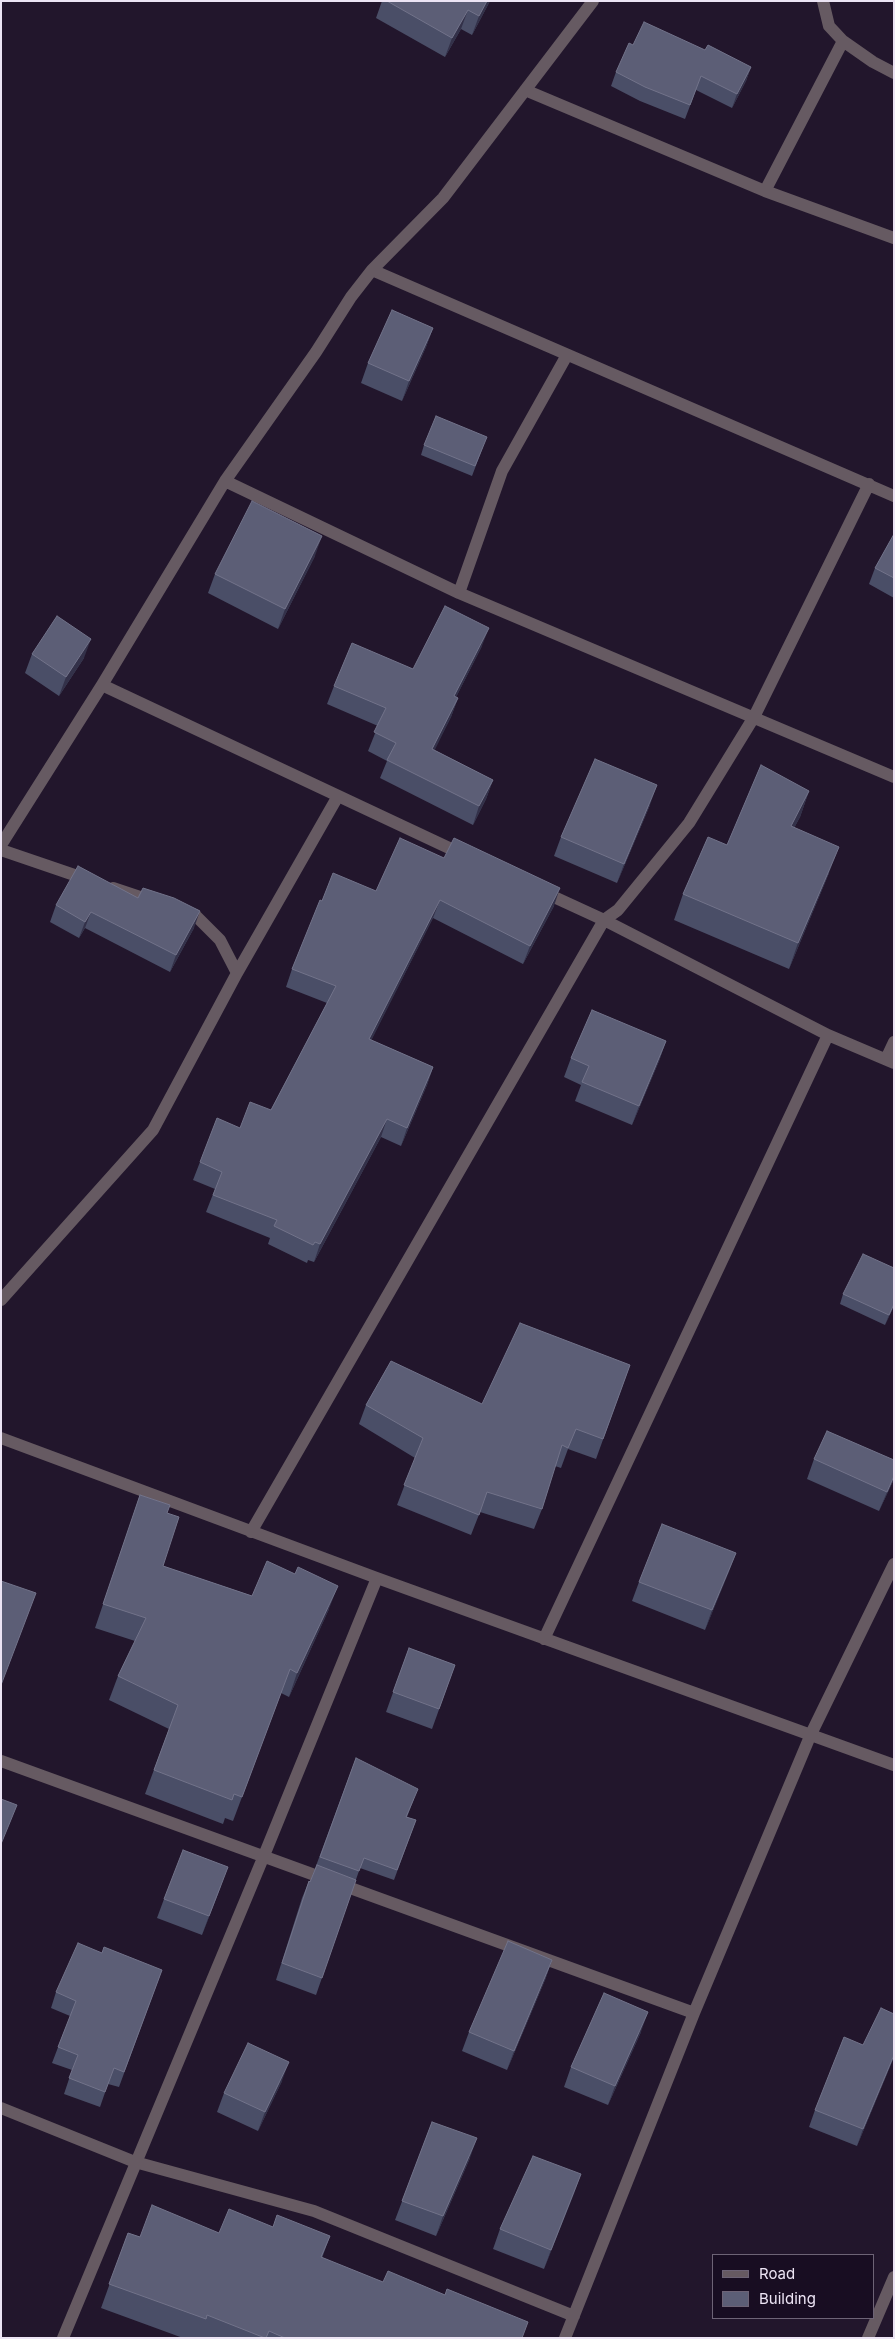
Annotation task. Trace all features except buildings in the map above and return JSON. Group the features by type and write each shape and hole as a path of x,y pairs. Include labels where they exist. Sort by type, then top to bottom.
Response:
{"street":[{"path":"1,845 102,686 225,481 316,352 351,297 372,270 443,198 593,1"},
{"path":"823,1 829,26 843,41 873,62 894,73"},
{"path":"765,191 843,41"},
{"path":"525,90 765,191 894,238"},
{"path":"372,270 894,496"},
{"path":"459,593 502,471 567,355"},
{"path":"225,481 459,593 894,777"},
{"path":"251,1532 604,920 618,910 688,823 754,717 869,484"},
{"path":"102,686 480,862"},
{"path":"1,1300 153,1130 237,972 338,796"},
{"path":"1,850 195,915 220,940 237,972"},
{"path":"533,887 604,920 828,1035 890,1061 894,1042"},
{"path":"544,1638 828,1035"},
{"path":"1,1438 376,1578 894,1765"},
{"path":"565,2338 694,2013 811,1734 894,1564"},
{"path":"63,2338 263,1858 376,1578"},
{"path":"1,1761 263,1858 694,2013"},
{"path":"1,2108 135,2162 314,2211 574,2316"},
{"path":"868,2338 894,2277"}]}
